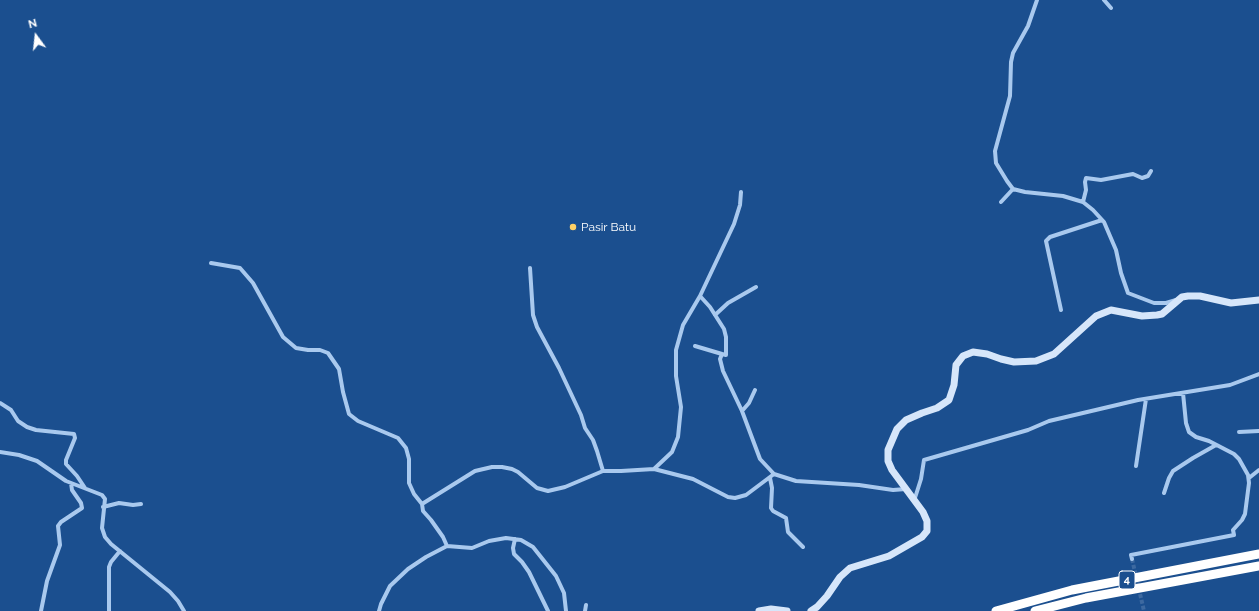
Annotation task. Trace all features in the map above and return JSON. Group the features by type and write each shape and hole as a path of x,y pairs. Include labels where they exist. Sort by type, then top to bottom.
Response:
{"highway":[{"name":"4","path":"996,611 1072,590 1259,554"},
{"name":"4","path":"1035,611 1086,598 1259,566"}],"main road":[{"path":"811,611 827,596 840,577 850,568 888,556 922,537 927,531 927,521 923,512 892,470 888,461 888,450 897,429 906,420 937,408 949,400 954,386 956,365 963,356 973,352 987,354 1014,362 1036,361 1044,359 1060,350 1100,314 1111,310 1142,316 1157,315 1162,314 1178,300 1188,296 1200,296 1231,303 1259,300"},
{"path":"759,611 771,609 787,611"}],"street":[{"path":"1037,0 1028,26 1013,53 1010,71 1010,96 995,151 996,163 1007,181 1014,189 1025,192 1064,196 1088,205 1102,220 1116,250 1121,273 1128,293 1154,303 1166,303 1178,300"},
{"path":"1104,0 1111,8"},
{"path":"1083,202 1086,190 1086,178 1101,180 1133,174 1142,178 1148,176 1151,171"},
{"path":"1001,202 1014,189"},
{"path":"654,469 672,452 678,437 681,407 676,376 676,350 683,325 700,296 734,224 740,205 741,192"},
{"path":"1061,310 1046,241 1050,237 1102,220"},
{"path":"210,263 240,268 253,283 283,337 296,348 320,350 328,353 339,369 349,414 358,421 398,438 406,448 409,459 409,484 414,494 422,504 423,511 443,537 447,546"},
{"path":"530,268 533,315 537,327 559,368 586,428 593,440 603,471"},
{"path":"715,315 728,303 756,287"},
{"path":"695,346 726,355 726,337 721,323 700,296"},
{"path":"722,354 720,359 723,371 742,411 760,459 774,474 796,481 859,485 893,490 907,489"},
{"path":"914,501 921,480 924,460 1028,430 1049,421 1146,399 1230,385 1259,374"},
{"path":"742,411 749,403 755,390"},
{"path":"1132,559 1131,555 1234,535 1233,530 1245,514 1249,490 1249,478 1236,456 1216,445 1196,437 1189,432 1186,423 1183,393"},
{"path":"1136,466 1146,399"},
{"path":"0,403 11,410 18,421 28,427 36,430 74,434 75,438 66,460 66,464 86,488"},
{"path":"1239,432 1259,431"},
{"path":"1164,493 1173,471 1186,461 1216,445"},
{"path":"0,452 19,455 37,461 66,481 102,495 104,498 102,528 105,536 120,551 170,592 184,611"},
{"path":"422,504 475,471 492,466 512,469 518,472 537,488 548,490 565,487 603,471 654,469 693,479 726,496 735,498 746,495 774,474"},
{"path":"1249,478 1259,470"},
{"path":"770,478 772,488 772,509 786,518 788,532 803,547"},
{"path":"41,611 47,581 60,545 58,526 60,522 82,508 81,503 72,490 71,483"},
{"path":"103,507 119,503 132,506 141,504"},
{"path":"379,611 390,586 408,569 426,557 447,546 472,548 489,541 506,538 521,540 533,547 556,576 564,593 566,610"},
{"path":"515,539 513,548 514,554 529,572 548,611"},
{"path":"109,611 109,567 120,551"},
{"path":"585,611 586,605"}],"tunnel":[{"path":"1132,559 1144,611"}],"place":[{"name":"Pasir Batu","path":"573,227"}]}
